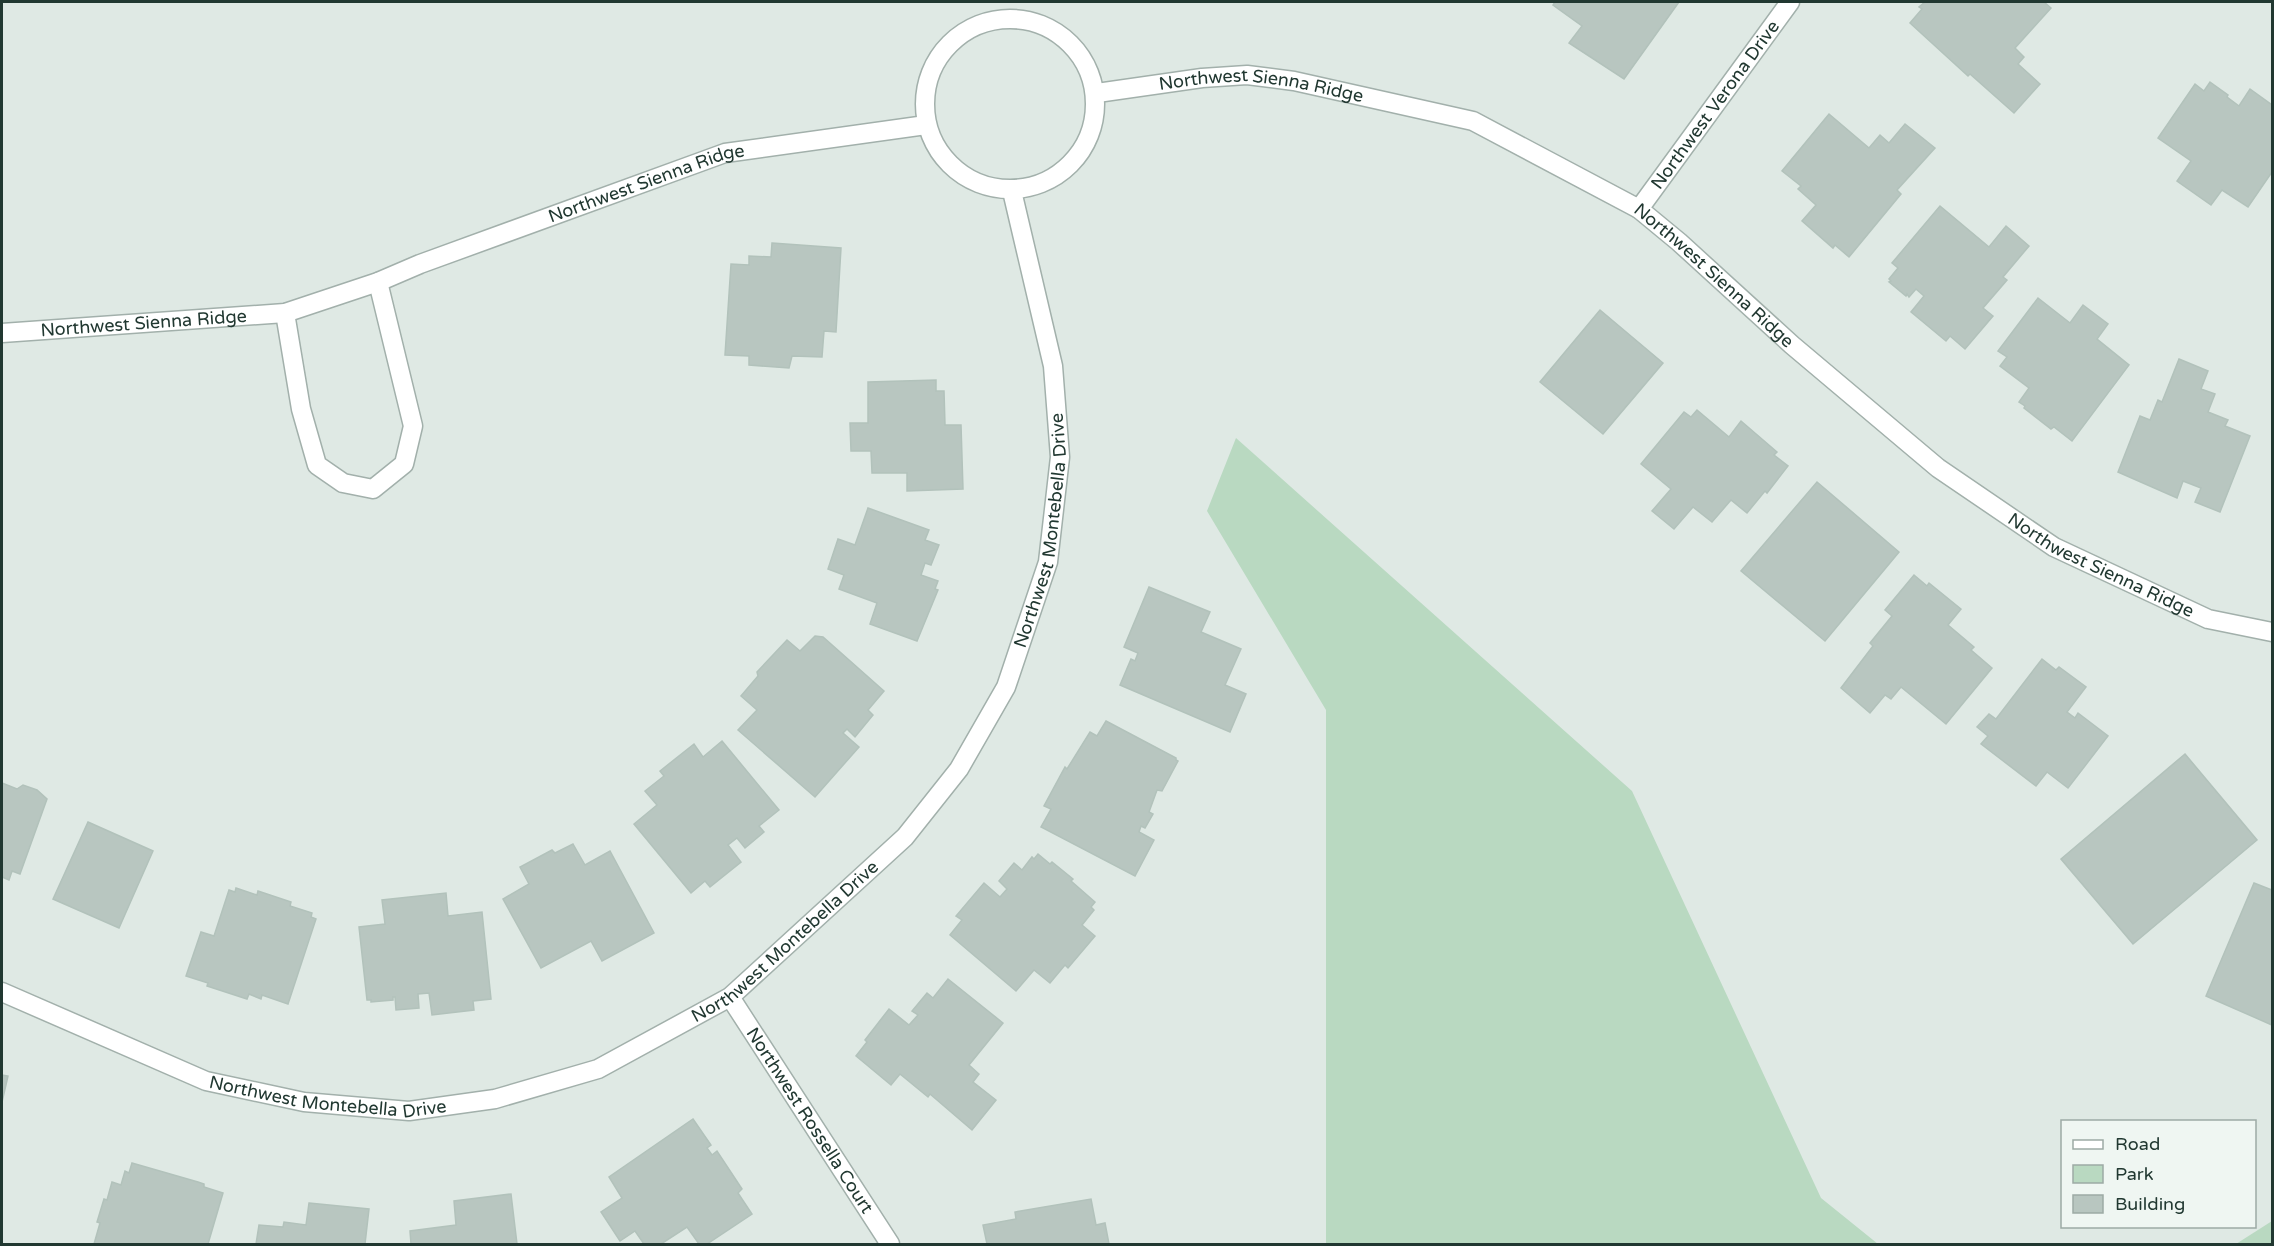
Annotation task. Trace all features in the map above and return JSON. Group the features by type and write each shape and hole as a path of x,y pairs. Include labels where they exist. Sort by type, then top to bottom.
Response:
{"street":[{"name":"Northwest Verona Drive","path":"1639,209 1790,2"},
{"path":"1001,10 1055,31 1076,49 1090,74 1097,93 1093,128 1081,152 1062,172 1039,186 1012,191 983,186 957,173 938,152 926,125 924,96 932,67 949,44 1001,10"},
{"name":"Northwest Sienna Ridge","path":"1097,93 1203,78 1247,75 1294,81 1473,121 1639,209 1679,242 1792,345 1938,468 2054,547 2208,619 2272,632"},
{"name":"Northwest Sienna Ridge","path":"2,333 285,314 378,282 431,260 725,153 926,125"},
{"name":"Northwest Montebella Drive","path":"2,992 206,1081 304,1102 409,1111 495,1099 598,1069 730,997 905,837 959,769 1006,687 1048,562 1060,458 1053,366 1012,191"},
{"path":"285,314 301,409 317,465 343,483 373,489 404,464 413,426 378,282"},
{"name":"Northwest Rossella Court","path":"730,997 890,1245"}],"green space":[{"path":"1236,438 1632,791 1821,1198 1878,1244 1326,1244 1326,710 1207,511"},
{"path":"2272,1221 2272,1244 2236,1244"}],"building":[{"path":"1555,2 1679,2 1624,79 1569,43 1582,26 1553,5"},
{"path":"1925,2 2044,2 2051,8 2015,48 2024,57 2018,64 2040,84 2014,113 1970,74 1968,76 1910,23 1922,9 1919,7"},
{"path":"2210,82 2239,106 2250,89 2272,105 2272,172 2248,207 2222,190 2211,205 2177,181 2191,161 2158,138 2195,84 2204,91"},
{"path":"1829,114 1869,148 1880,135 1889,143 1905,124 1935,148 1897,190 1901,194 1849,257 1835,245 1833,248 1802,221 1816,205 1798,189 1801,186 1782,171"},
{"path":"1940,206 1989,247 2006,226 2029,246 2003,277 2007,280 1983,308 1993,316 1965,349 1950,336 1946,341 1911,312 1924,296 1916,289 1909,297 1907,294 1906,296 1889,282 1898,268 1892,263"},
{"path":"772,243 841,248 836,332 824,331 822,357 792,356 789,368 749,365 749,356 725,355 731,264 749,265 749,256 771,257"},
{"path":"2038,298 2070,323 2083,305 2108,324 2097,339 2129,365 2072,441 2054,427 2051,429 2024,408 2025,406 2019,402 2029,388 2000,366 2007,357 1998,351"},
{"path":"1600,310 1663,363 1603,434 1540,382"},
{"path":"2179,359 2208,371 2201,389 2215,394 2208,412 2228,420 2225,426 2250,436 2220,512 2195,502 2201,488 2183,481 2177,498 2118,472 2140,416 2150,420 2158,400 2162,402"},
{"path":"936,380 936,391 944,391 945,425 961,425 963,489 907,491 907,473 872,473 871,451 851,451 850,423 868,423 868,382"},
{"path":"1697,410 1729,437 1741,421 1777,452 1774,455 1788,466 1767,493 1765,491 1747,513 1731,500 1712,522 1693,507 1674,529 1652,511 1671,489 1641,464 1684,412 1691,417"},
{"path":"1817,482 1899,552 1825,641 1741,571"},
{"path":"868,508 929,530 925,540 939,545 931,565 925,563 921,575 938,581 935,589 938,590 917,641 870,624 877,603 839,589 844,575 828,569 838,539 855,545"},
{"path":"1914,575 1927,586 1929,583 1961,609 1948,625 1974,647 1971,650 1992,668 1946,724 1901,687 1891,699 1885,695 1870,713 1841,688 1873,646 1870,643 1892,616 1885,610"},
{"path":"1149,587 1210,612 1201,632 1241,649 1225,685 1246,694 1230,732 1120,685 1131,659 1135,661 1138,653 1124,647"},
{"path":"815,636 823,637 884,691 868,710 873,715 855,737 847,729 843,733 859,747 815,797 738,730 757,710 741,696 758,676 757,672 787,640 800,651"},
{"path":"2042,659 2056,670 2059,667 2086,687 2067,712 2075,718 2078,713 2108,736 2068,788 2047,772 2036,786 1981,744 1988,736 1977,727 1989,714 1996,719"},
{"path":"1106,721 1178,761 1162,791 1157,790 1149,812 1153,814 1145,828 1141,826 1139,832 1154,840 1135,876 1041,827 1051,809 1044,806 1065,767 1067,769 1090,732 1097,736"},
{"path":"722,741 779,810 759,826 764,832 745,848 737,838 728,845 741,862 710,887 705,881 691,893 634,824 657,805 645,791 664,776 660,771 694,744 703,757"},
{"path":"2185,754 2257,840 2133,944 2061,859"},
{"path":"2,783 17,789 23,785 37,790 47,799 20,874 12,871 9,880 2,877"},
{"path":"88,822 153,851 119,928 53,899"},
{"path":"573,844 585,865 610,851 654,933 602,961 591,941 541,968 503,899 529,884 520,867 552,850 555,853"},
{"path":"1038,854 1073,879 1071,881 1095,902 1091,907 1094,910 1082,925 1095,936 1068,968 1065,965 1050,983 1034,970 1016,991 950,935 962,920 956,916 984,883 1000,897 1007,889 999,881 1014,863 1022,870 1032,857 1034,859"},
{"path":"2254,883 2272,890 2272,1025 2206,996"},
{"path":"236,888 257,895 258,891 291,902 290,906 312,913 311,917 316,919 288,1004 262,995 261,999 249,994 247,999 207,986 208,983 186,976 201,932 214,936 229,890 235,892"},
{"path":"446,893 448,916 482,912 491,999 473,1001 474,1010 432,1015 429,993 418,994 419,1008 396,1010 395,997 393,1000 371,1002 367,1000 359,927 385,924 382,900"},
{"path":"948,979 1003,1023 969,1065 979,1074 973,1082 996,1100 972,1130 930,1094 928,1097 900,1074 891,1085 856,1056 867,1042 865,1040 889,1009 909,1025 918,1015 912,1011 927,993 933,998"},
{"path":"2,1075 8,1076 2,1102"},
{"path":"693,1119 711,1145 707,1148 712,1155 717,1151 742,1189 738,1193 752,1214 707,1244 699,1244 687,1227 661,1244 644,1244 635,1231 620,1241 601,1212 622,1198 609,1177"},
{"path":"132,1163 198,1182 204,1184 204,1187 223,1193 208,1244 94,1244 100,1223 97,1222 104,1199 107,1200 112,1182 121,1185 125,1171 129,1173"},
{"path":"511,1194 517,1244 411,1244 410,1231 456,1225 454,1201"},
{"path":"1091,1199 1096,1225 1105,1223 1109,1244 987,1244 983,1225 1016,1219 1015,1212"},
{"path":"309,1203 369,1209 365,1244 256,1244 259,1225 283,1227 284,1222 306,1225"}]}
